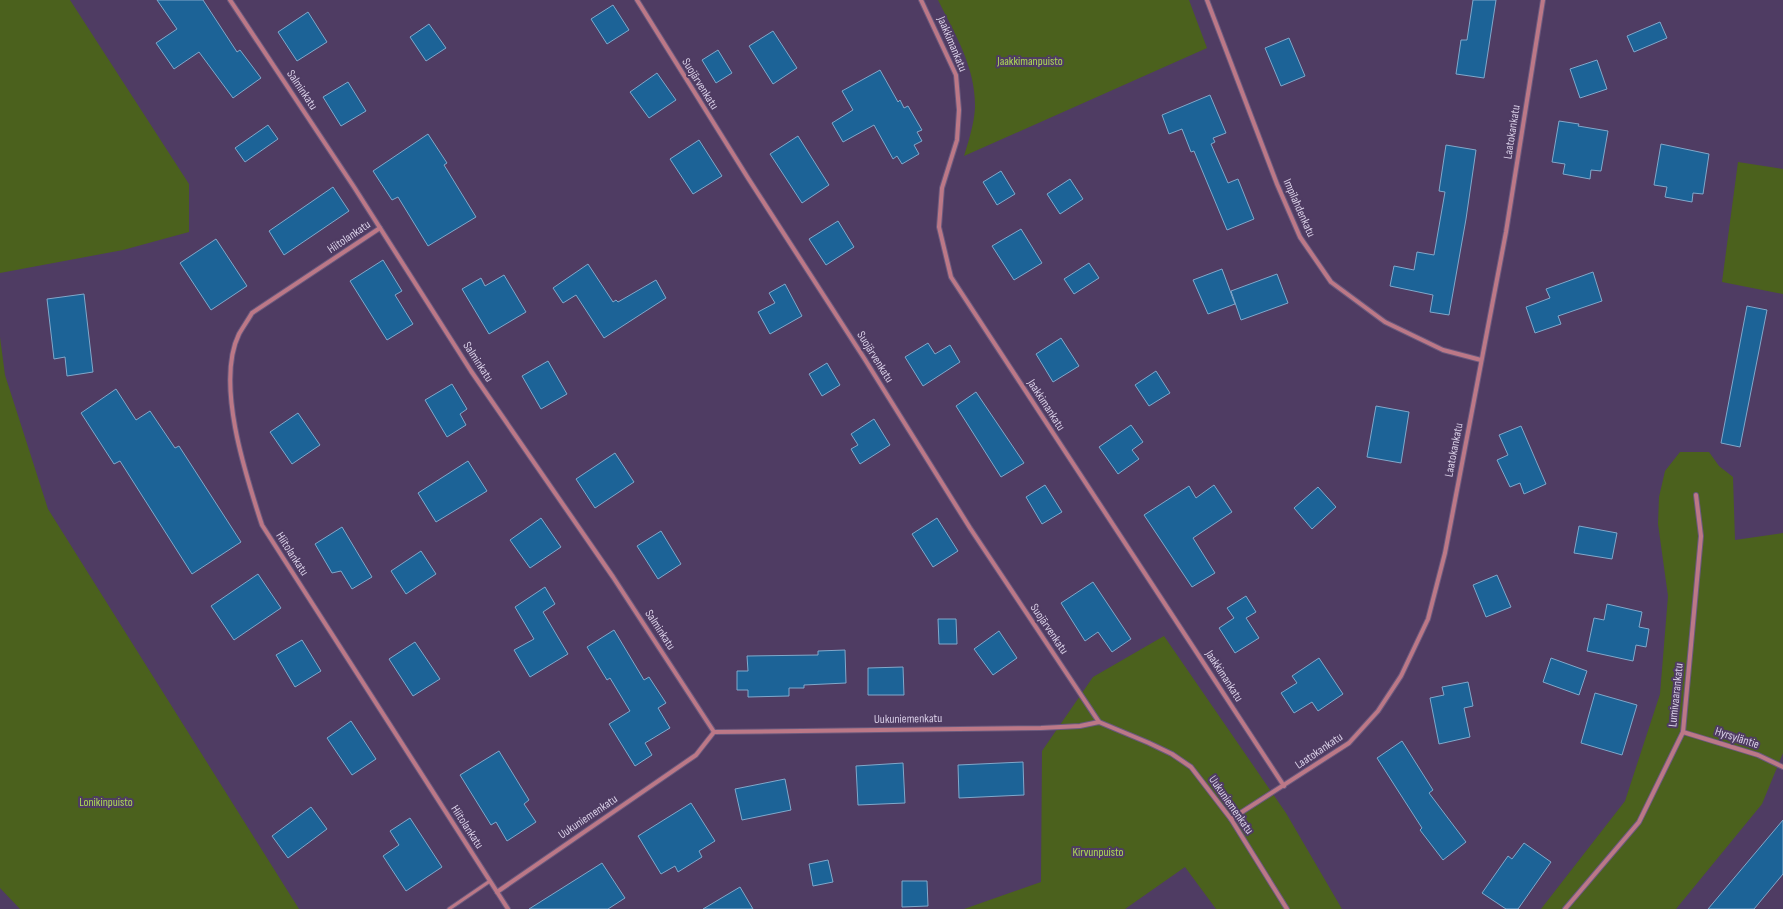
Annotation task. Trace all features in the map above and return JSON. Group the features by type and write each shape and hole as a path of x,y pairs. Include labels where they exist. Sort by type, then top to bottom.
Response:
{"street":[{"name":"Salminkatu","path":"230,0 380,228 471,371 613,577 714,732"},
{"name":"Suojärvenkatu","path":"637,0 970,528 1099,722"},
{"name":"Jaakkimankatu","path":"921,0 956,75 959,110 957,140 942,188 939,227 951,277 1284,786"},
{"name":"Impilahdenkatu","path":"1207,0 1277,184 1300,237 1331,282 1385,322 1443,350 1481,360"},
{"name":"Laatokankatu","path":"1231,819 1349,743 1378,711 1401,676 1424,626 1445,553 1506,232 1543,0"},
{"name":"Hiitolankatu","path":"380,228 252,313 238,335 232,359 230,390 235,422 245,473 262,525 508,909"},
{"name":"Lumivaarankatu","path":"1565,909 1639,822 1683,732 1701,536 1696,495"},
{"name":"Uukuniemenkatu","path":"497,892 696,756 714,732 1041,728 1080,726 1099,722 1172,754 1191,767 1231,819 1287,909"},
{"name":"Hyrsyläntie","path":"1683,732 1758,755 1783,767"}],"lane":[{"path":"449,909 490,881"}],"green space":[{"path":"0,0 70,0 189,184 189,232 123,250 0,273"},
{"name":"Jaakkimanpuisto","path":"938,0 1189,0 1207,48 964,156 971,132 975,108 972,79 963,52"},
{"path":"1738,162 1783,169 1783,294 1722,282"},
{"name":"Lonikinpuisto","path":"0,337 5,375 48,509 299,909 20,909 0,888"},
{"path":"1680,452 1709,452 1719,466 1733,477 1735,540 1783,533 1783,753 1762,804 1676,909 1541,909 1625,801 1660,694 1668,596 1658,524 1659,497 1665,471"},
{"name":"Kirvunpuisto","path":"1164,636 1286,813 1342,909 1216,909 1185,867 1125,909 964,909 1041,882 1042,751 1093,677"}],"building":[{"path":"157,0 203,0 237,52 240,50 261,78 233,98 199,52 174,69 156,43 177,29"},
{"path":"1473,0 1496,0 1484,78 1456,74 1461,40 1467,40"},
{"path":"613,5 629,30 607,44 591,19"},
{"path":"308,12 327,42 297,61 278,32"},
{"path":"1660,22 1667,38 1634,52 1627,36"},
{"path":"429,24 446,48 426,61 410,37"},
{"path":"773,31 797,68 773,84 749,46"},
{"path":"1289,38 1305,76 1281,86 1265,48"},
{"path":"718,50 732,73 716,83 702,60"},
{"path":"1597,60 1607,89 1580,98 1570,69"},
{"path":"880,70 898,102 900,100 904,108 908,106 922,130 917,132 922,141 914,145 919,154 902,164 897,156 893,159 874,125 843,142 832,123 853,110 842,91"},
{"path":"657,73 676,100 649,118 630,92"},
{"path":"348,82 366,111 341,126 323,97"},
{"path":"1210,95 1226,133 1213,138 1215,142 1211,144 1228,183 1238,179 1254,219 1227,230 1194,151 1191,152 1182,129 1169,134 1162,115"},
{"path":"1559,121 1608,131 1601,171 1591,170 1590,179 1563,174 1565,164 1552,162"},
{"path":"268,125 278,139 245,162 235,148"},
{"path":"428,134 447,163 444,165 476,217 428,246 398,197 392,200 373,171"},
{"path":"798,136 829,185 802,203 770,154"},
{"path":"699,140 722,176 693,194 670,159"},
{"path":"1661,144 1709,154 1703,194 1693,193 1692,202 1665,197 1667,187 1654,185"},
{"path":"1446,145 1476,150 1466,219 1449,315 1430,312 1433,295 1390,286 1394,266 1414,270 1417,252 1434,255 1445,192 1439,191"},
{"path":"1001,171 1015,194 997,205 983,182"},
{"path":"1070,179 1083,199 1060,214 1047,194"},
{"path":"333,187 349,211 284,255 269,231"},
{"path":"838,221 854,247 826,265 809,239"},
{"path":"1021,229 1042,263 1014,280 992,246"},
{"path":"216,239 247,286 211,310 180,263"},
{"path":"383,260 402,291 395,295 413,324 387,340 350,281"},
{"path":"1089,263 1099,278 1074,294 1064,279"},
{"path":"588,264 613,302 616,300 618,302 656,280 666,298 604,338 576,295 563,303 553,288"},
{"path":"1222,269 1235,304 1208,314 1193,280"},
{"path":"1593,272 1602,301 1558,316 1561,324 1535,333 1526,307 1550,298 1546,289"},
{"path":"1277,274 1288,303 1241,320 1231,291"},
{"path":"504,275 526,312 489,334 462,289 481,278 485,286"},
{"path":"785,284 802,316 770,334 758,312 775,303 769,293"},
{"path":"84,294 93,372 67,376 65,357 54,359 47,299"},
{"path":"1747,306 1767,310 1740,447 1721,443"},
{"path":"1061,338 1079,366 1053,382 1036,354"},
{"path":"928,343 935,354 950,345 960,362 923,386 905,357"},
{"path":"548,361 567,394 541,409 522,376"},
{"path":"827,363 840,385 822,396 809,374"},
{"path":"1156,371 1170,393 1149,406 1135,385"},
{"path":"452,384 467,409 460,414 466,425 447,437 425,400"},
{"path":"116,389 136,420 150,411 175,448 179,446 241,542 192,574 120,461 114,464 81,413"},
{"path":"976,392 1024,463 1001,477 956,406"},
{"path":"1376,406 1409,412 1401,463 1367,457"},
{"path":"298,413 320,445 292,464 270,432"},
{"path":"874,419 890,445 860,464 851,449 858,445 851,434"},
{"path":"1131,425 1143,442 1132,450 1139,459 1118,474 1099,447"},
{"path":"1521,426 1546,484 1524,494 1520,483 1510,487 1497,460 1508,455 1499,435"},
{"path":"615,453 634,482 595,508 576,479"},
{"path":"468,461 487,491 436,522 418,493"},
{"path":"1045,485 1062,512 1042,524 1026,497"},
{"path":"1214,485 1232,512 1193,538 1215,573 1192,587 1144,515 1189,486 1196,498"},
{"path":"1318,487 1336,507 1312,529 1294,508"},
{"path":"541,518 561,547 530,568 510,540"},
{"path":"937,518 958,551 933,567 912,534"},
{"path":"1579,526 1617,533 1612,559 1574,553"},
{"path":"342,527 372,577 352,589 341,571 332,573 315,544"},
{"path":"661,531 681,564 658,579 637,546"},
{"path":"421,551 436,574 406,594 391,571"},
{"path":"258,574 281,608 234,640 211,606"},
{"path":"1497,575 1511,607 1486,617 1473,585"},
{"path":"1093,582 1131,639 1112,652 1098,632 1085,641 1061,603"},
{"path":"545,587 555,604 543,612 568,654 530,677 514,650 534,639 515,607"},
{"path":"1246,596 1256,612 1246,618 1259,638 1235,653 1219,628 1234,618 1227,608"},
{"path":"1607,604 1642,612 1639,627 1649,629 1646,647 1636,645 1633,661 1587,651 1594,618 1604,620"},
{"path":"938,619 956,619 957,644 939,644"},
{"path":"614,630 644,680 649,677 666,703 658,708 670,728 645,743 652,755 635,766 609,724 630,711 610,678 607,680 587,647"},
{"path":"999,631 1017,658 993,675 974,649"},
{"path":"302,640 321,671 295,687 276,655"},
{"path":"415,642 440,679 413,696 389,659"},
{"path":"845,650 846,683 804,685 804,688 789,688 789,696 748,697 748,690 737,690 737,671 748,671 747,656 818,655 818,651"},
{"path":"1319,658 1343,694 1318,711 1312,702 1294,713 1281,693 1297,683 1292,676"},
{"path":"1551,658 1587,671 1579,695 1543,682"},
{"path":"903,667 904,695 868,695 868,668"},
{"path":"1468,682 1473,706 1464,708 1470,737 1439,744 1430,698 1444,695 1442,687"},
{"path":"1595,693 1637,705 1622,755 1581,743"},
{"path":"351,721 376,759 352,775 327,738"},
{"path":"1402,741 1433,790 1429,793 1466,842 1443,860 1420,830 1422,828 1377,758"},
{"path":"499,751 529,800 524,804 536,822 507,841 496,822 491,825 460,775"},
{"path":"1023,762 1024,795 959,798 958,765"},
{"path":"903,763 905,803 858,805 856,766"},
{"path":"785,779 791,810 742,820 735,789"},
{"path":"691,803 715,841 699,851 702,857 678,872 675,866 661,874 638,836"},
{"path":"311,807 327,829 288,858 272,836"},
{"path":"410,818 442,867 406,891 383,856 399,845 390,831"},
{"path":"1783,820 1783,874 1754,909 1708,909"},
{"path":"1524,843 1551,862 1518,909 1506,909 1482,893 1508,856 1512,859"},
{"path":"828,860 833,882 813,886 809,864"},
{"path":"602,863 625,898 608,909 529,909"},
{"path":"902,881 927,881 928,906 902,907"},
{"path":"740,887 753,909 703,909"}]}
